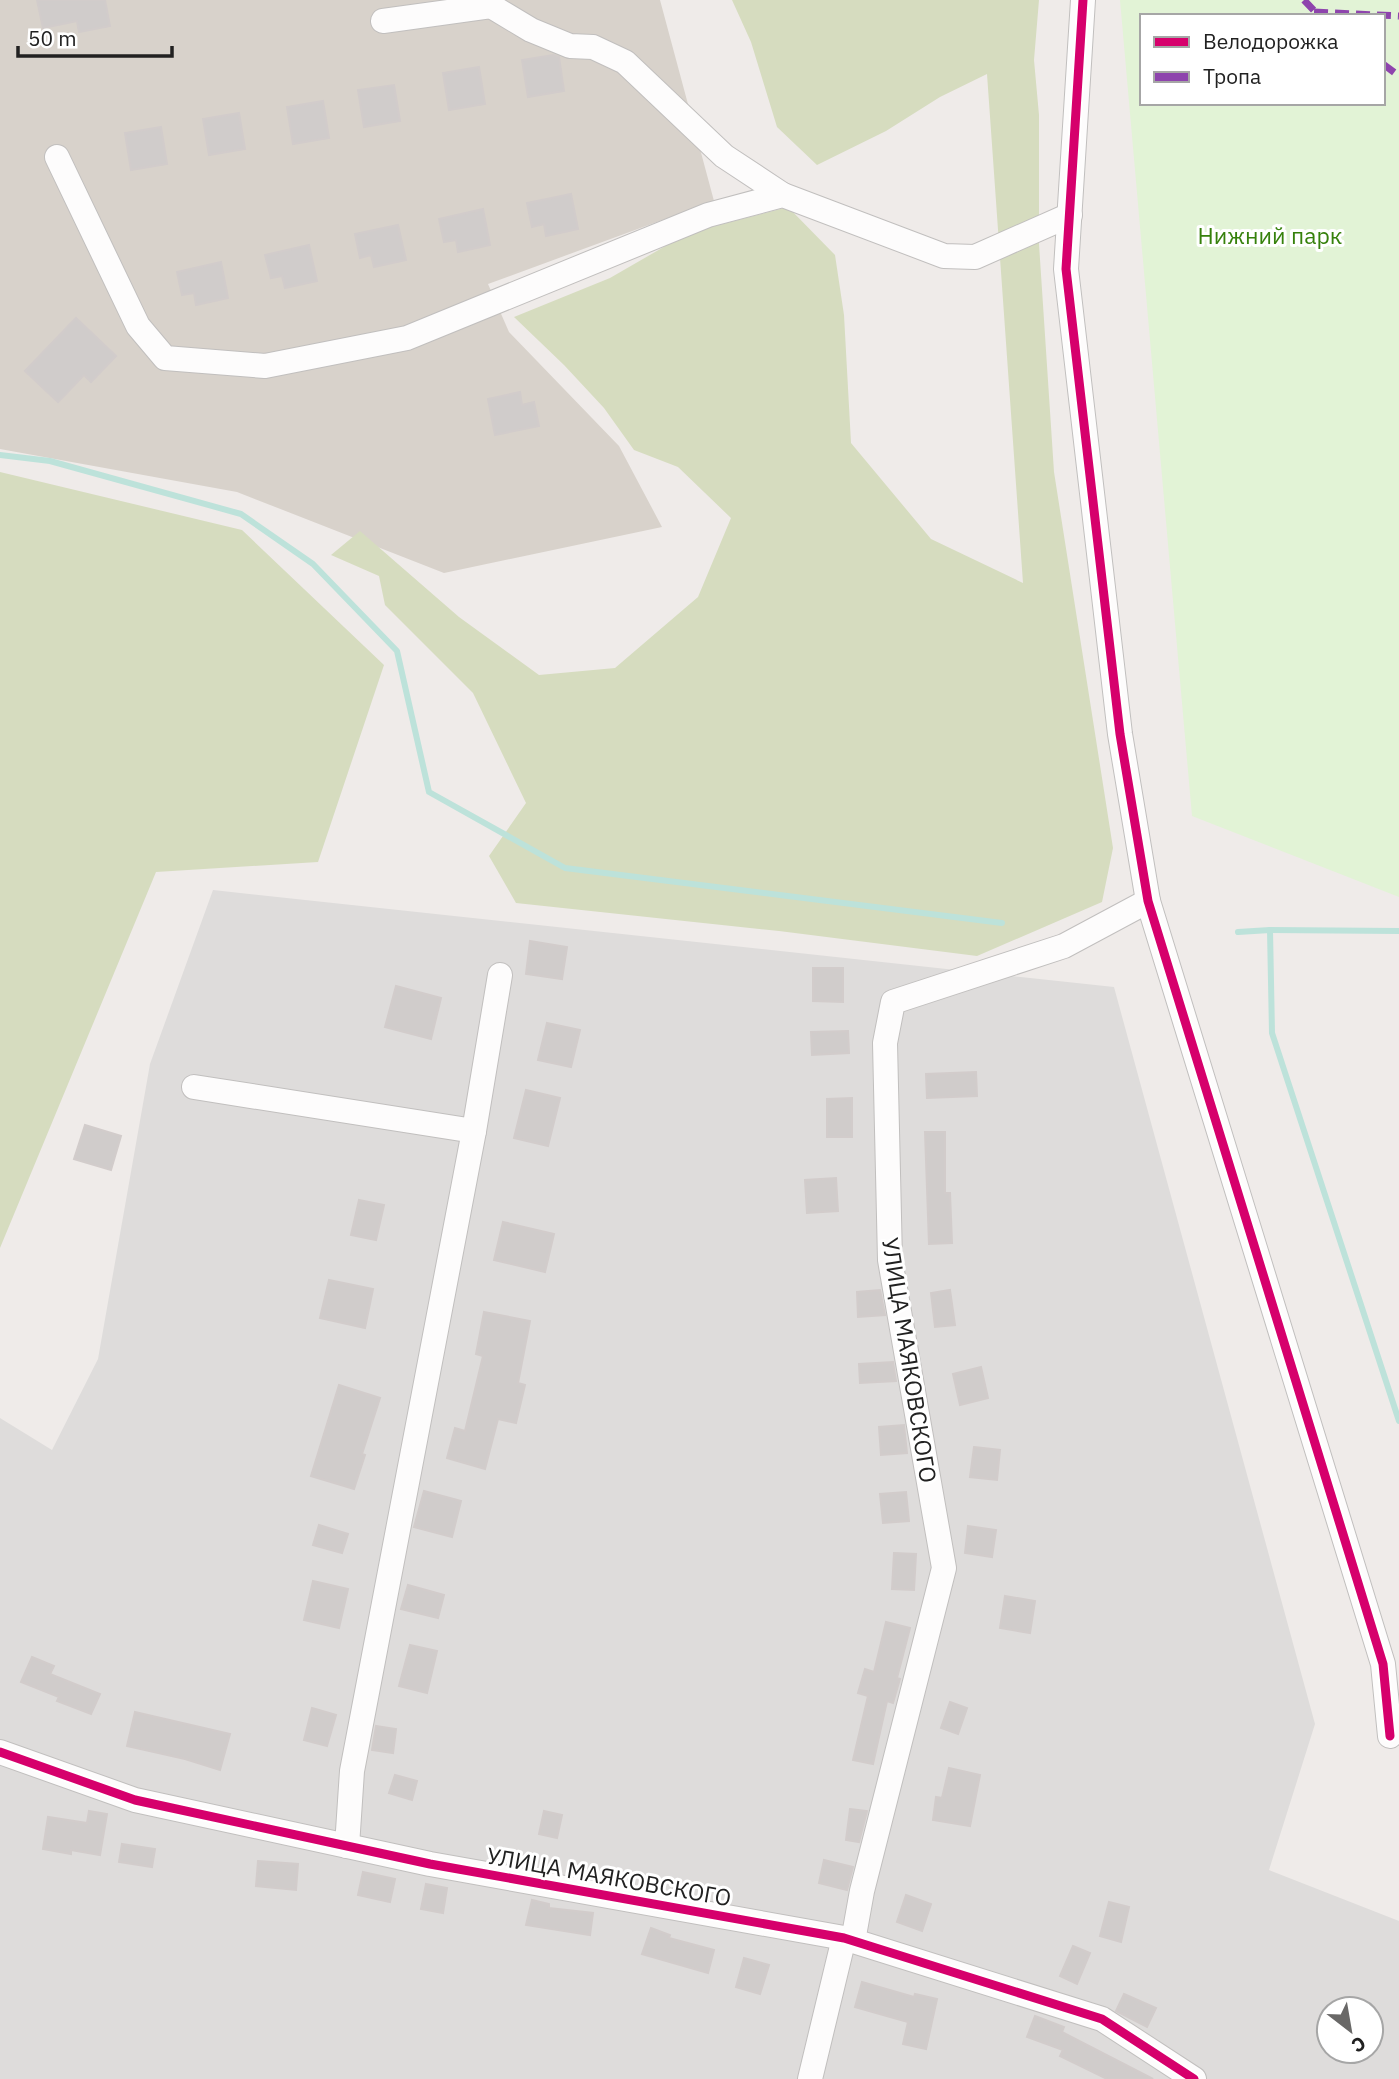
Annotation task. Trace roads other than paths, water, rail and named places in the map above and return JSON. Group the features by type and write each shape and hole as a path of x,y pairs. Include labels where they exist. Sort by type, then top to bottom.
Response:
{"street":[{"path":"1083,0 1066,270 1120,734 1148,901 1383,1664 1390,1736"},
{"path":"383,21 491,6 531,30 570,46 593,47 625,62 724,156 783,195 944,256 975,257 1070,215"},
{"path":"57,157 138,326 165,358 265,366 407,338 708,215 783,195"},
{"name":"УЛИЦА МАЯКОВСКОГО","path":"810,2079 862,1891 944,1568 890,1260 886,1043 892,1002 1063,946 1148,901"},
{"path":"347,1846 352,1771 474,1131 500,975"},
{"path":"194,1087 474,1131"},
{"name":"УЛИЦА МАЯКОВСКОГО","path":"0,1752 135,1800 430,1864 849,1939 1102,2019 1194,2079"}],"waterway":[{"path":"0,455 50,461 241,514 313,564 397,651 429,792 565,868 1002,923"},
{"path":"1270,930 1272,1033 1399,1421"},
{"path":"1238,932 1399,931"}],"park label":[{"name":"Нижний парк","path":"1270,235"}]}
